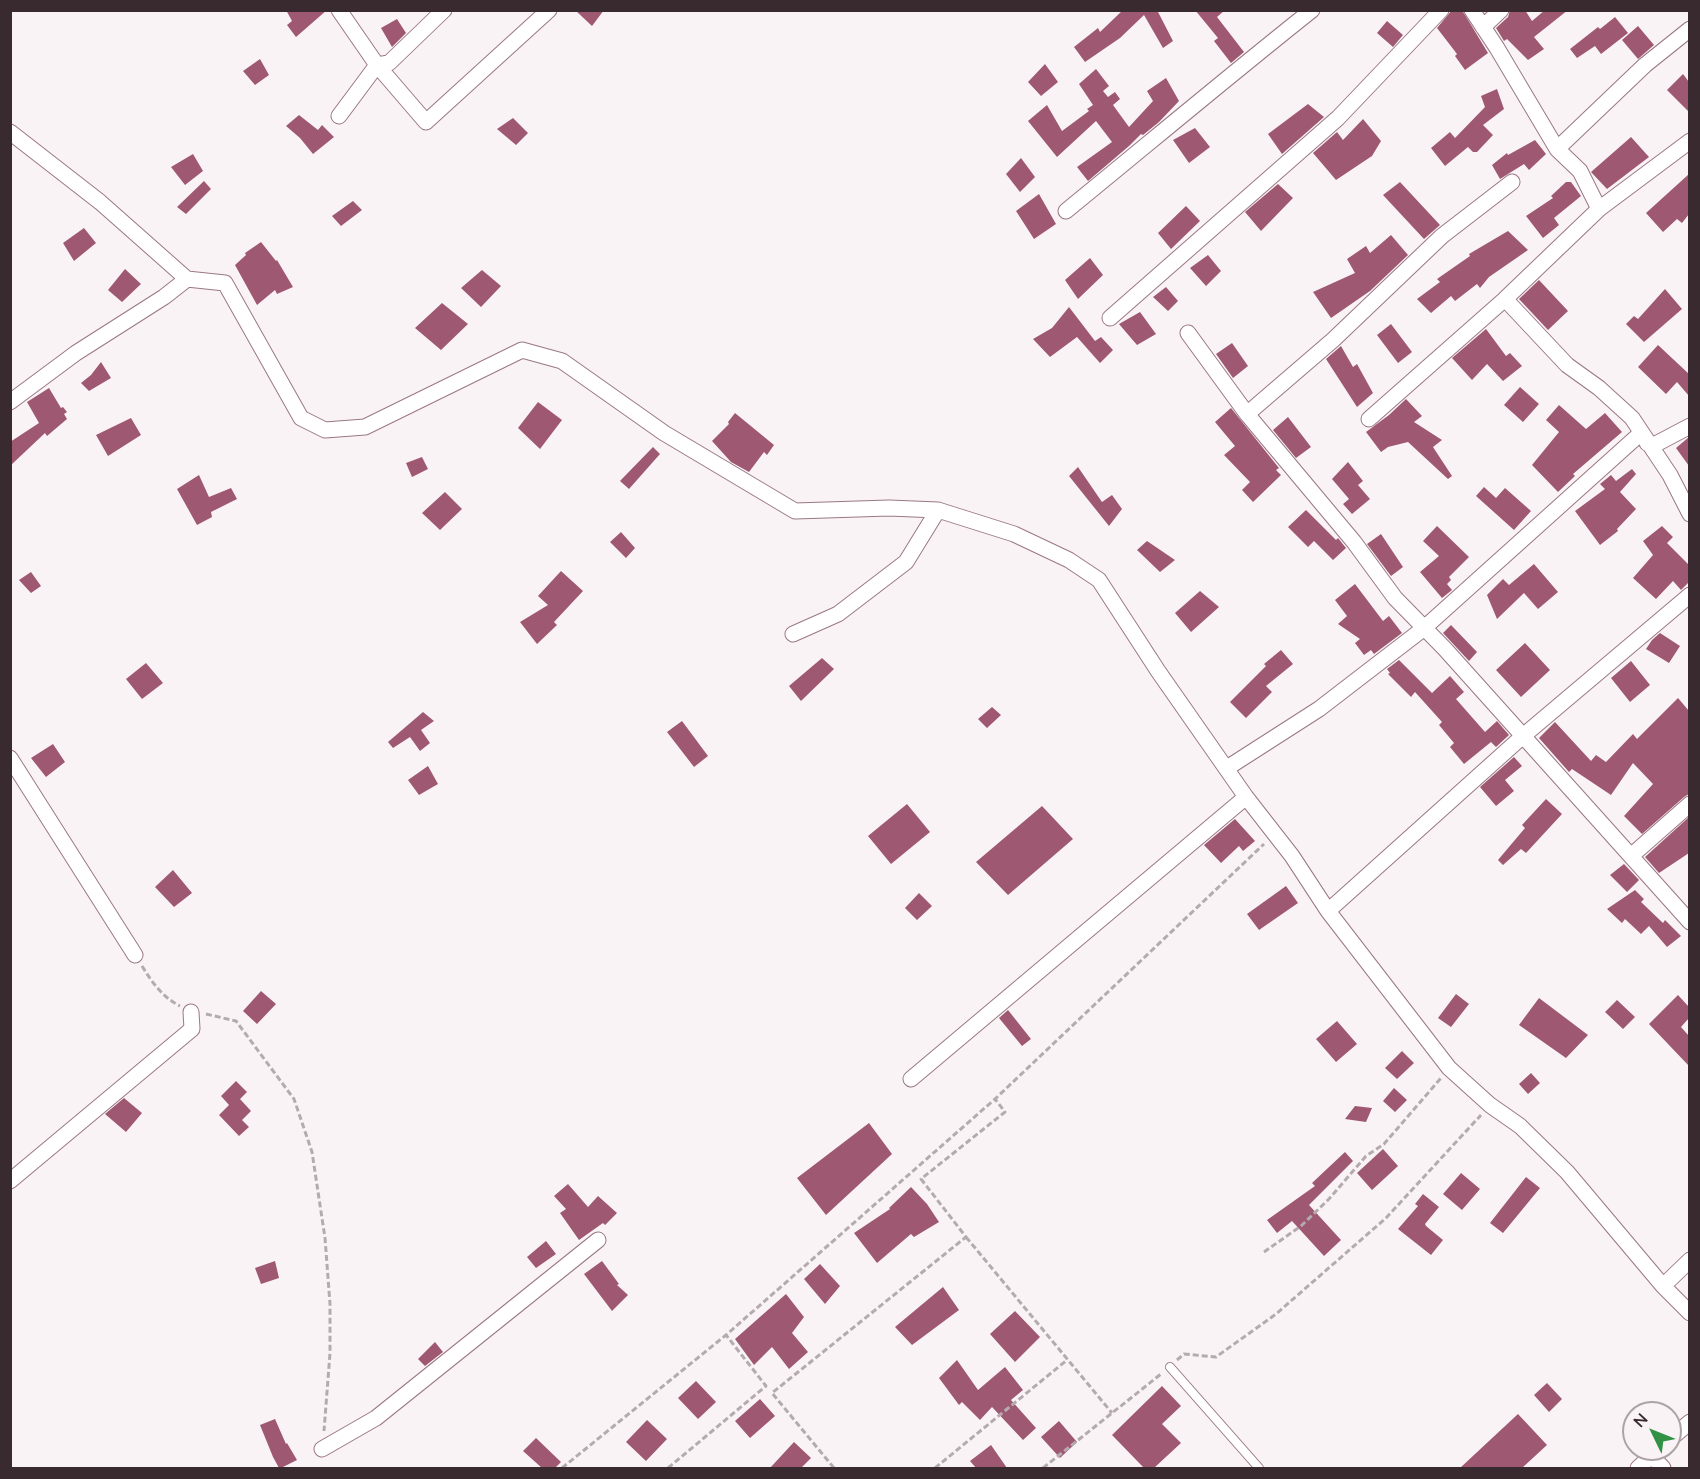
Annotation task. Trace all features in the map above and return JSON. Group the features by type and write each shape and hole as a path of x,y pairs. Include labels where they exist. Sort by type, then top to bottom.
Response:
{"street":[{"path":"339,10 378,65 426,122 549,10"},
{"path":"339,116 378,65 389,63 444,10"},
{"path":"1066,211 1312,10"},
{"path":"1110,318 1338,118 1442,10"},
{"path":"1472,10 1557,149 1580,171 1599,209"},
{"path":"1483,27 1501,10"},
{"path":"1557,149 1645,65 1689,29"},
{"path":"10,132 100,202 187,279 225,284 301,418 325,430 365,427 522,350 562,361 664,433 795,511 889,508 938,510 1014,534 1069,560 1099,580 1158,671 1246,797 1293,856 1328,911 1449,1068 1490,1105 1520,1126 1567,1172 1663,1286 1689,1313"},
{"path":"1369,419 1505,299 1599,209 1689,141"},
{"path":"1247,414 1333,340 1442,236 1512,182"},
{"path":"10,402 76,353 164,297 187,279"},
{"path":"1505,299 1567,365 1599,387 1632,418 1670,475 1689,514"},
{"path":"1188,333 1247,414 1354,542 1395,598 1445,649 1689,922"},
{"path":"1644,438 1656,444 1689,426"},
{"path":"1227,768 1319,709 1424,629 1644,438"},
{"path":"793,634 838,614 906,562 938,510"},
{"path":"1328,911 1522,736 1689,596"},
{"path":"10,759 135,955"},
{"path":"911,1079 1246,797"},
{"path":"1631,856 1689,804"},
{"path":"10,1181 192,1029 191,1012"},
{"path":"322,1449 376,1418 598,1240"},
{"path":"1663,1286 1689,1260"}],"lane":[{"path":"1170,1367 1259,1468"}],"path":[{"path":"562,1468 726,1335 995,1099 1274,834"},
{"path":"135,955 152,983 170,1001 191,1012 236,1021 294,1100 312,1152 325,1238 330,1304 330,1353 322,1449"},
{"path":"1264,1252 1301,1226 1322,1206 1366,1156 1384,1144 1449,1068"},
{"path":"995,1099 1005,1112 921,1179 966,1237 1112,1413"},
{"path":"1043,1468 1184,1354 1216,1358 1276,1314 1386,1218 1490,1105"},
{"path":"772,1393 966,1237"},
{"path":"726,1335 834,1468"},
{"path":"935,1468 1067,1360"},
{"path":"668,1468 766,1386"}],"building":[{"path":"286,10 327,10 296,37 287,25 292,21"},
{"path":"575,10 604,10 592,26"},
{"path":"1123,10 1157,10 1173,41 1163,48 1144,15 1120,38 1085,62 1074,47 1098,28 1100,32"},
{"path":"1195,10 1225,10 1217,17 1244,52 1231,63 1214,41 1218,38"},
{"path":"1452,10 1462,10 1488,53 1465,70 1455,56 1457,54 1437,28"},
{"path":"1510,10 1525,10 1532,21 1545,10 1568,10 1534,37 1544,49 1528,60 1507,39 1504,41 1496,28 1508,17"},
{"path":"1615,17 1628,33 1601,54 1595,46 1577,58 1570,49"},
{"path":"397,19 406,33 392,47 381,28"},
{"path":"1387,21 1403,35 1393,47 1377,33"},
{"path":"1638,26 1654,45 1638,59 1622,40"},
{"path":"260,59 269,75 255,85 243,71"},
{"path":"1045,64 1058,82 1041,96 1028,82"},
{"path":"1096,69 1109,86 1103,91 1108,97 1115,92 1120,99 1113,105 1129,127 1153,101 1147,91 1166,78 1179,101 1159,122 1143,135 1141,134 1088,181 1077,167 1112,142 1096,121 1057,157 1028,121 1047,105 1062,131 1089,111 1087,109 1093,105 1079,84"},
{"path":"1683,74 1689,82 1689,112 1667,90"},
{"path":"1497,89 1504,109 1483,125 1493,135 1477,152 1473,152 1468,147 1445,166 1431,148 1450,132 1455,138 1485,107 1481,96"},
{"path":"1308,104 1324,117 1282,154 1268,134"},
{"path":"299,115 318,130 322,125 334,137 313,154 286,126"},
{"path":"513,118 528,133 516,145 497,129"},
{"path":"1363,119 1381,141 1372,156 1336,180 1313,153 1337,132 1343,140"},
{"path":"1195,128 1210,147 1189,163 1173,140"},
{"path":"1631,137 1649,157 1607,189 1591,172"},
{"path":"1535,140 1546,154 1529,170 1524,164 1500,179 1492,165 1507,153 1508,155"},
{"path":"193,154 203,171 185,185 171,167"},
{"path":"1021,158 1035,177 1020,192 1006,174"},
{"path":"1689,174 1689,214 1682,223 1677,219 1663,232 1646,213"},
{"path":"204,181 211,189 186,214 177,207"},
{"path":"1400,182 1440,225 1424,239 1383,195"},
{"path":"1566,182 1571,182 1581,196 1554,218 1559,225 1543,238 1526,216 1553,198 1551,196"},
{"path":"1278,184 1293,198 1261,231 1245,212"},
{"path":"1039,194 1056,224 1034,239 1016,211"},
{"path":"353,201 362,210 341,226 332,216"},
{"path":"1186,206 1200,221 1171,249 1158,233"},
{"path":"84,228 96,243 74,261 63,243"},
{"path":"1508,231 1528,250 1489,277 1480,288 1477,284 1455,301 1451,296 1431,313 1417,299 1440,282 1437,279 1470,256 1469,254"},
{"path":"1391,235 1408,255 1370,291 1331,318 1313,292 1355,273 1347,259 1366,246 1370,253"},
{"path":"261,242 277,260 293,287 277,294 275,290 257,305 235,265 246,255 245,253"},
{"path":"1208,255 1221,271 1206,286 1190,268"},
{"path":"1090,258 1103,275 1078,299 1065,280"},
{"path":"125,269 141,284 122,302 108,290"},
{"path":"482,270 501,286 481,307 461,288"},
{"path":"1539,280 1568,311 1548,330 1519,299"},
{"path":"1166,287 1178,301 1168,311 1153,297"},
{"path":"1665,289 1682,309 1644,342 1626,324 1634,316 1638,319"},
{"path":"442,303 468,324 441,350 415,328"},
{"path":"1069,307 1095,341 1101,337 1113,350 1100,363 1077,337 1050,357 1033,339 1052,328"},
{"path":"1140,312 1156,334 1137,345 1119,324"},
{"path":"1391,324 1412,352 1398,363 1377,335"},
{"path":"1486,329 1506,356 1510,353 1522,366 1503,381 1487,364 1472,380 1452,358"},
{"path":"1232,343 1248,366 1233,378 1216,354"},
{"path":"1658,345 1689,374 1689,396 1677,382 1666,394 1638,367"},
{"path":"1341,346 1353,367 1357,364 1373,393 1357,407 1326,359"},
{"path":"101,362 111,378 89,391 81,383"},
{"path":"1520,387 1539,404 1523,422 1504,405"},
{"path":"49,388 61,408 63,407 67,412 64,414 67,419 47,436 45,433 10,466 10,442 39,423 27,402"},
{"path":"1406,399 1422,416 1414,422 1442,440 1433,447 1452,476 1448,479 1408,442 1388,447 1381,452 1366,432"},
{"path":"538,402 562,420 540,449 518,428"},
{"path":"1559,405 1586,429 1605,413 1622,432 1573,474 1575,476 1558,492 1532,465 1559,432 1546,420"},
{"path":"1231,408 1279,468 1276,470 1281,475 1253,502 1242,490 1250,482 1224,455 1235,446 1215,422"},
{"path":"735,413 774,445 767,455 764,452 749,472 731,462 712,441 729,424 728,422"},
{"path":"1288,417 1311,447 1296,458 1273,430"},
{"path":"131,418 141,435 108,456 96,435"},
{"path":"1689,437 1689,466 1676,448"},
{"path":"653,447 660,454 629,489 620,481"},
{"path":"422,457 428,469 412,477 406,463"},
{"path":"1348,462 1363,481 1358,485 1370,499 1352,514 1343,504 1349,499 1332,479"},
{"path":"1078,467 1102,502 1112,495 1122,509 1109,526 1069,476"},
{"path":"1632,469 1636,474 1620,492 1636,509 1617,529 1618,531 1600,545 1575,511 1605,489 1600,484 1611,475 1616,481"},
{"path":"199,475 209,497 231,488 237,499 211,512 212,517 197,525 177,489"},
{"path":"1484,487 1496,498 1505,488 1531,511 1514,530 1476,496"},
{"path":"445,492 462,509 440,530 422,513"},
{"path":"1306,510 1346,548 1333,560 1314,541 1308,547 1288,527"},
{"path":"1437,526 1469,557 1449,577 1451,580 1447,584 1452,590 1442,598 1420,572 1439,556 1423,541"},
{"path":"1662,526 1673,537 1667,543 1689,565 1689,582 1681,590 1673,581 1656,599 1633,578 1653,555 1643,541"},
{"path":"621,532 635,548 626,558 610,542"},
{"path":"1381,534 1403,567 1391,576 1367,544"},
{"path":"1147,541 1175,560 1160,572 1137,550"},
{"path":"1534,564 1558,592 1538,609 1524,593 1497,619 1487,595 1503,579 1509,585"},
{"path":"561,571 583,591 554,622 557,625 537,644 520,622 548,605 538,596"},
{"path":"31,572 41,586 31,593 19,580"},
{"path":"1355,584 1383,621 1389,616 1402,633 1374,654 1371,650 1364,655 1355,643 1360,639 1338,624 1347,616 1335,600"},
{"path":"1200,591 1219,607 1191,632 1175,613"},
{"path":"1451,625 1477,652 1469,661 1443,633"},
{"path":"1660,633 1680,646 1669,663 1646,649"},
{"path":"1525,643 1550,670 1521,697 1496,670"},
{"path":"1281,650 1293,664 1266,686 1272,692 1246,718 1230,702 1266,666 1264,664"},
{"path":"822,658 834,669 801,701 789,686"},
{"path":"1399,660 1432,693 1450,676 1464,692 1456,699 1485,732 1497,721 1509,735 1496,747 1491,742 1464,764 1450,747 1454,743 1439,725 1442,722 1415,692 1411,697 1388,674 1390,673 1387,669"},
{"path":"1631,661 1650,685 1630,702 1611,678"},
{"path":"146,663 163,683 142,699 126,679"},
{"path":"1678,698 1689,711 1689,794 1642,834 1624,816 1653,784 1633,763 1611,795 1572,769 1569,772 1539,738 1555,722 1591,761 1596,755 1606,762 1633,734 1637,739"},
{"path":"992,707 1001,715 987,728 978,719"},
{"path":"423,712 434,721 421,730 430,743 420,751 410,737 393,748 388,742"},
{"path":"682,721 708,756 694,767 667,732"},
{"path":"53,744 65,762 46,777 31,758"},
{"path":"1514,757 1522,766 1505,780 1514,791 1496,806 1480,787"},
{"path":"428,766 438,784 419,795 408,780"},
{"path":"1546,799 1562,814 1526,853 1521,849 1503,865 1498,860 1525,828 1522,825"},
{"path":"907,804 930,832 891,864 868,836"},
{"path":"1042,806 1073,839 1008,895 976,862"},
{"path":"1689,817 1689,853 1659,873 1645,857"},
{"path":"1235,819 1255,841 1243,851 1239,846 1221,863 1204,845"},
{"path":"1624,864 1639,880 1627,892 1610,875"},
{"path":"173,870 192,893 174,907 155,887"},
{"path":"1286,886 1298,903 1259,930 1247,914"},
{"path":"1635,890 1644,899 1641,902 1663,923 1665,920 1681,936 1667,947 1649,926 1641,934 1625,919 1622,923 1607,909"},
{"path":"919,893 932,906 917,920 905,908"},
{"path":"261,991 276,1004 257,1024 243,1011"},
{"path":"1456,994 1469,1004 1451,1027 1438,1018"},
{"path":"1678,995 1689,1007 1689,1018 1681,1027 1689,1036 1689,1066 1649,1024"},
{"path":"1539,998 1588,1035 1566,1058 1519,1025"},
{"path":"1617,1000 1635,1017 1623,1029 1605,1012"},
{"path":"1008,1010 1031,1039 1022,1046 999,1018"},
{"path":"1337,1021 1357,1044 1336,1062 1316,1039"},
{"path":"1402,1051 1414,1063 1397,1079 1385,1068"},
{"path":"1531,1073 1540,1083 1528,1094 1519,1084"},
{"path":"236,1081 247,1092 240,1099 251,1111 242,1120 249,1127 239,1136 219,1115 229,1105 221,1096"},
{"path":"1394,1088 1407,1100 1395,1112 1383,1101"},
{"path":"124,1098 142,1113 126,1132 105,1114"},
{"path":"1355,1106 1372,1108 1366,1122 1345,1119"},
{"path":"869,1123 892,1154 826,1215 797,1178"},
{"path":"1383,1149 1398,1166 1372,1190 1357,1173"},
{"path":"1345,1152 1353,1161 1309,1205 1341,1240 1324,1256 1292,1221 1277,1233 1267,1220 1315,1186 1312,1183"},
{"path":"1461,1173 1480,1189 1462,1210 1443,1194"},
{"path":"1526,1177 1540,1188 1503,1233 1490,1223"},
{"path":"568,1184 588,1207 598,1196 617,1213 605,1225 603,1223 579,1240 560,1213 566,1209 554,1196"},
{"path":"911,1187 927,1204 939,1222 914,1237 911,1234 877,1263 854,1233 890,1209"},
{"path":"1423,1194 1439,1207 1425,1224 1443,1240 1431,1255 1398,1229 1418,1206 1415,1204"},
{"path":"546,1241 556,1254 536,1268 527,1257"},
{"path":"275,1261 279,1278 261,1284 255,1268"},
{"path":"602,1261 619,1284 617,1285 628,1295 612,1311 584,1274"},
{"path":"820,1264 840,1286 825,1304 804,1279"},
{"path":"943,1287 959,1310 912,1345 895,1327"},
{"path":"786,1294 804,1317 792,1333 808,1352 789,1369 772,1347 754,1365 735,1339"},
{"path":"1015,1311 1040,1337 1015,1362 990,1334"},
{"path":"435,1342 443,1352 425,1366 418,1359"},
{"path":"957,1360 978,1390 1005,1367 1023,1390 1011,1400 1036,1428 1023,1440 992,1407 980,1420 962,1402 959,1405 939,1378"},
{"path":"696,1381 716,1402 698,1419 678,1398"},
{"path":"1547,1383 1562,1399 1549,1412 1534,1395"},
{"path":"1162,1386 1181,1406 1162,1424 1181,1443 1154,1468 1144,1468 1112,1435"},
{"path":"760,1399 775,1416 750,1438 735,1421"},
{"path":"1518,1414 1547,1445 1522,1468 1460,1468"},
{"path":"275,1419 286,1444 297,1460 281,1468 273,1457 260,1425"},
{"path":"647,1420 667,1439 646,1461 626,1442"},
{"path":"1059,1421 1077,1442 1060,1458 1041,1437"},
{"path":"536,1438 561,1462 555,1468 542,1468 523,1451"},
{"path":"794,1442 811,1458 801,1468 770,1468"},
{"path":"991,1445 1007,1468 976,1468 970,1461"}]}
